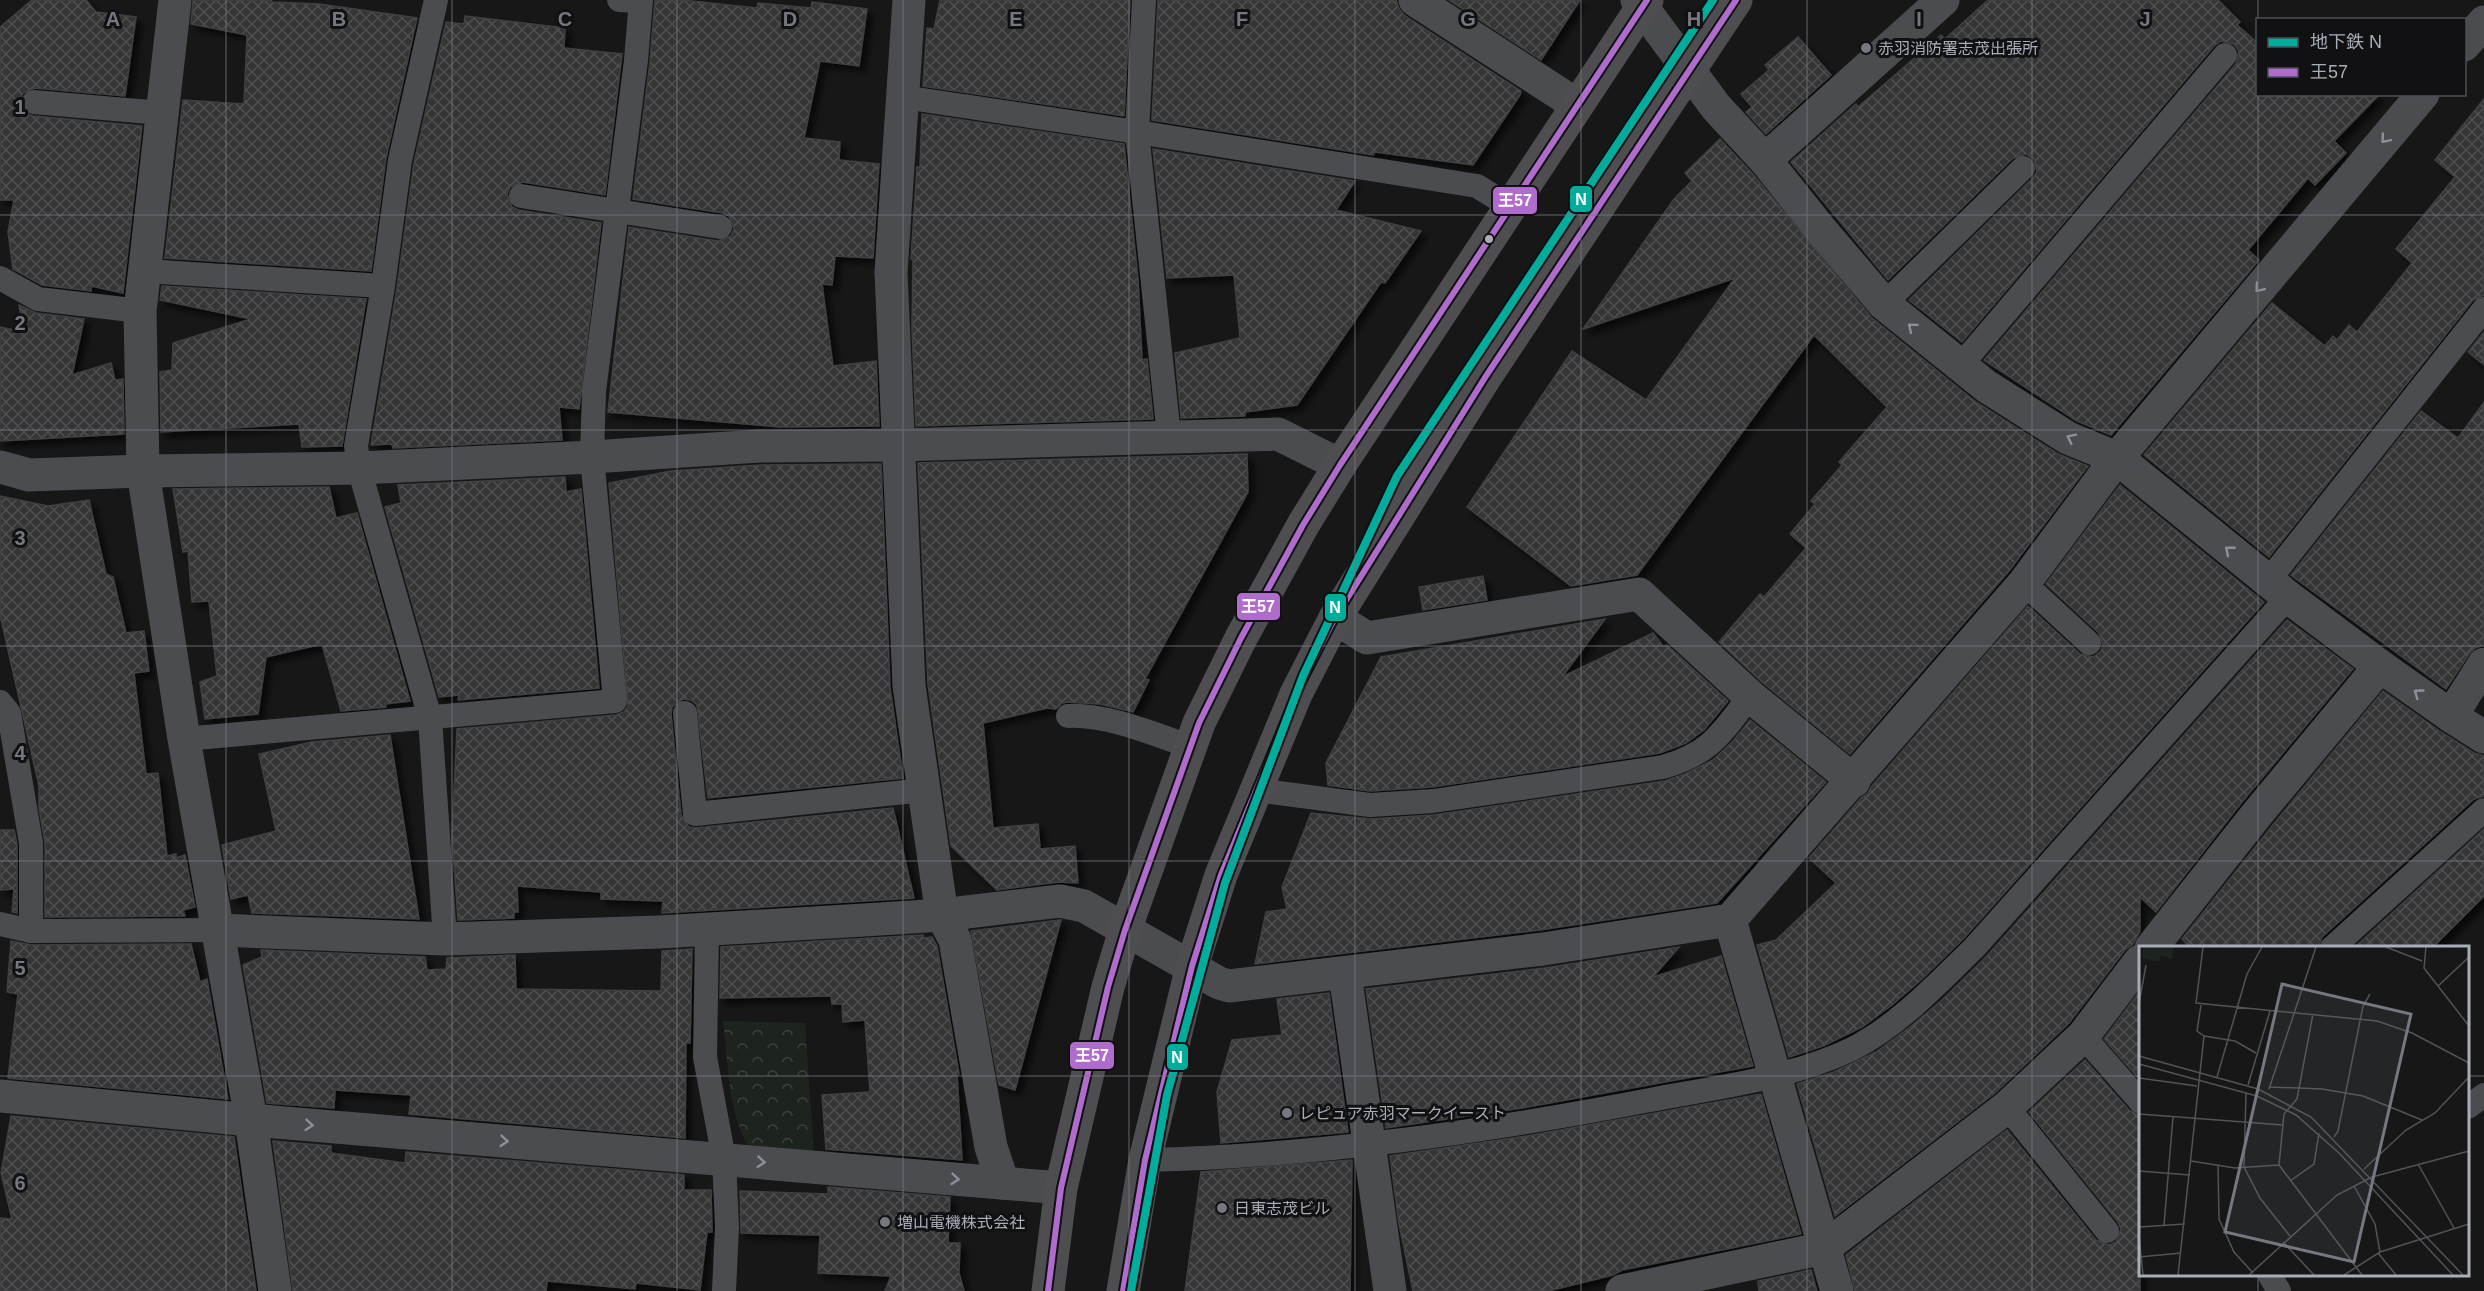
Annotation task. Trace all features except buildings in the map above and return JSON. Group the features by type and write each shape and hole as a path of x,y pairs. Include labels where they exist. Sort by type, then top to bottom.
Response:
{"highway":[{"path":"1123,1291 1145,1160 1192,966 1221,875 1296,693 1335,618 1486,376 1736,0"},
{"path":"1047,1291 1061,1188 1108,987 1125,930 1199,723 1241,638 1303,525 1642,3"}],"street":[{"path":"175,0 140,311 144,471 184,739 251,1120 275,1291"},
{"path":"909,0 891,272 909,686 942,915 955,940 991,1147 1003,1183"},
{"path":"1414,0 1576,105"},
{"path":"1765,160 1943,0"},
{"path":"1642,3 1716,107 1765,160 1884,304 1986,386 2068,438 2117,458 2278,589 2380,666 2484,737"},
{"path":"2466,43 2484,22"},
{"path":"217,930 444,939 706,930 942,915 1060,901 1084,906 1229,987 1543,949 1730,920 1854,781 2024,583 2117,458 2421,96"},
{"path":"0,467 29,475 358,468 592,457 759,446 898,445 1278,434 1340,465"},
{"path":"1335,618 1367,638 1640,594 1750,696 1854,781"},
{"path":"2451,716 2484,664"},
{"path":"2153,946 2257,814 2380,666"},
{"path":"1730,920 1837,1291"},
{"path":"1622,1291 1824,1248 2007,1107 2084,1036 2139,962"},
{"path":"1345,974 1390,1291"},
{"path":"0,1096 251,1120 1061,1188"}],"lane":[{"path":"436,0 400,160 383,286 356,446 358,468 429,718 444,939"},
{"path":"184,739 615,701 592,457 594,390 636,60 633,0"},
{"path":"1144,0 1137,132 1169,436"},
{"path":"1960,366 2225,55"},
{"path":"903,97 1477,186 1510,207"},
{"path":"34,102 162,113"},
{"path":"1884,304 2023,168"},
{"path":"521,196 720,227"},
{"path":"145,271 383,286"},
{"path":"0,278 38,299 140,311"},
{"path":"1145,1160 1259,1155 1371,1145 1574,1114 1775,1076 1853,1048 1897,1019 1932,989 1974,948 2036,880 2278,589 2484,309"},
{"path":"2024,583 2089,643"},
{"path":"1255,790 1370,805 1433,801 1663,767 1685,761 1700,753 1715,740 1750,696"},
{"path":"0,702 9,713 31,843 31,931"},
{"path":"685,713 695,814 924,790"},
{"path":"1068,716 1082,716 1135,728 1191,747"},
{"path":"2334,946 2484,810"},
{"path":"0,924 31,931 217,930"},
{"path":"706,930 705,1057 724,1159 727,1227 724,1291"},
{"path":"2084,1036 2139,1100"},
{"path":"2469,1106 2484,1095"},
{"path":"2007,1107 2107,1231"},
{"path":"2270,1276 2279,1291"}],"green space":[{"path":"723,1021 805,1023 814,1155 749,1148 742,1134 733,1103"}],"metro line":[{"name":"N","path":"1131,1291 1167,1095 1225,883 1303,676 1397,476 1713,0"}],"transit line":[{"name":"王57","path":"1048,1291 1061,1188 1108,987 1125,930 1199,723 1241,638 1303,525 1340,465 1647,0"},
{"name":"王57","path":"1123,1291 1145,1160 1192,966 1221,875 1296,694 1335,618 1486,376 1736,0"}],"place":[{"name":"赤羽消防署志茂出張所","path":"1866,48"},
{"name":"レピュア赤羽マークイースト","path":"1287,1113"},
{"name":"日東志茂ビル","path":"1222,1208"},
{"name":"増山電機株式会社","path":"885,1222"}]}
